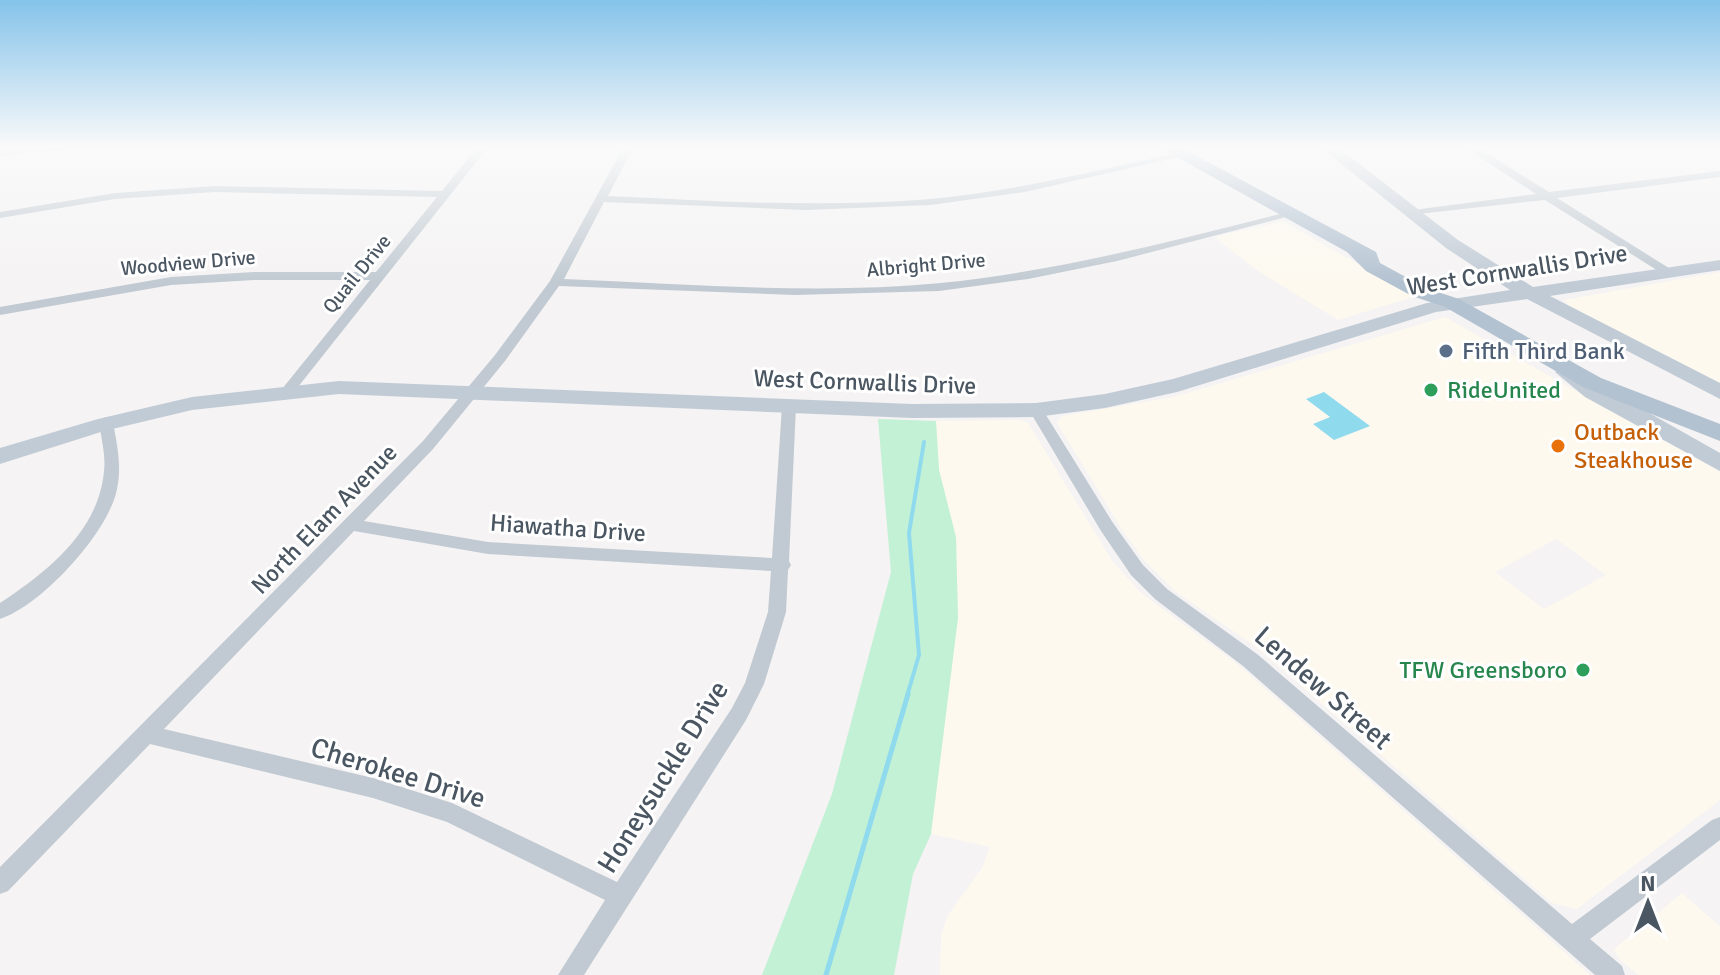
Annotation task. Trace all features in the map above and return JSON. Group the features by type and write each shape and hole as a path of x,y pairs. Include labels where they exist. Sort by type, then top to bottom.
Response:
{"main road":[{"path":"1251,192 1356,251 1373,267 1419,292 1452,303 1554,363 1612,391 1718,426"}],"street":[{"path":"0,215 115,196 179,192"},
{"path":"330,192 446,194"},
{"name":"Quail Drive","path":"289,389 448,192"},
{"name":"North Elam Avenue","path":"0,883 353,525 473,391 556,282 605,192"},
{"path":"601,199 806,207 932,202 1006,192"},
{"path":"1385,192 1472,259 1527,293 1720,392"},
{"path":"1539,192 1668,273"},
{"path":"1413,213 1582,192"},
{"name":"Albright Drive","path":"556,282 797,291 941,287 1055,270 1292,214"},
{"name":"West Cornwallis Drive","path":"0,456 106,422 182,403 337,386 949,412 1036,410 1105,401 1177,385 1365,326 1452,303 1720,265"},
{"name":"Woodview Drive","path":"0,311 110,290 186,280 382,276"},
{"path":"1527,293 1541,307 1718,426"},
{"path":"1554,363 1593,392 1720,463"},
{"name":"Honeysuckle Drive","path":"570,975 739,714 754,684 777,612 789,406"},
{"name":"Lendew Street","path":"1036,410 1107,527 1137,570 1161,594 1250,660 1613,975"},
{"path":"0,612 50,574 98,517 113,472 106,422"},
{"name":"Hiawatha Drive","path":"353,525 488,548 782,565"},
{"name":"Cherokee Drive","path":"147,734 373,788 452,813 622,896"},
{"path":"1572,938 1720,827"}],"shaded area":[{"path":"1283,221 1413,297 1338,320 1258,271 1214,237"},
{"path":"1720,272 1720,385 1569,306 1564,300"},
{"path":"1445,317 1720,472 1720,800 1577,909 1552,903 1256,647 1175,591 1143,559 1057,423 1062,416 1174,397","holes":["1556,539 1606,575 1544,609 1495,572"]},
{"path":"1021,420 1028,423 1113,562 1141,593 1236,663 1590,975 940,975 941,935 948,915 982,868 990,847 931,834 958,618 956,537 939,470 936,421"},
{"path":"1682,893 1720,926 1720,975 1638,975 1619,959 1614,949"}],"green space":[{"path":"878,419 936,421 939,470 956,537 958,618 931,834 913,874 894,975 762,975 832,794 891,572"}],"water":[{"path":"1324,392 1370,426 1334,440 1313,424 1330,417 1306,399"}],"waterway":[{"path":"907,696 919,655 909,533 924,442"},
{"path":"826,975 908,694"}],"place":[{"name":"Fifth Third Bank","path":"1446,351"},
{"name":"RideUnited","path":"1431,390"},
{"name":"Outback Steakhouse","path":"1558,446"},
{"name":"TFW Greensboro","path":"1583,670"}]}
